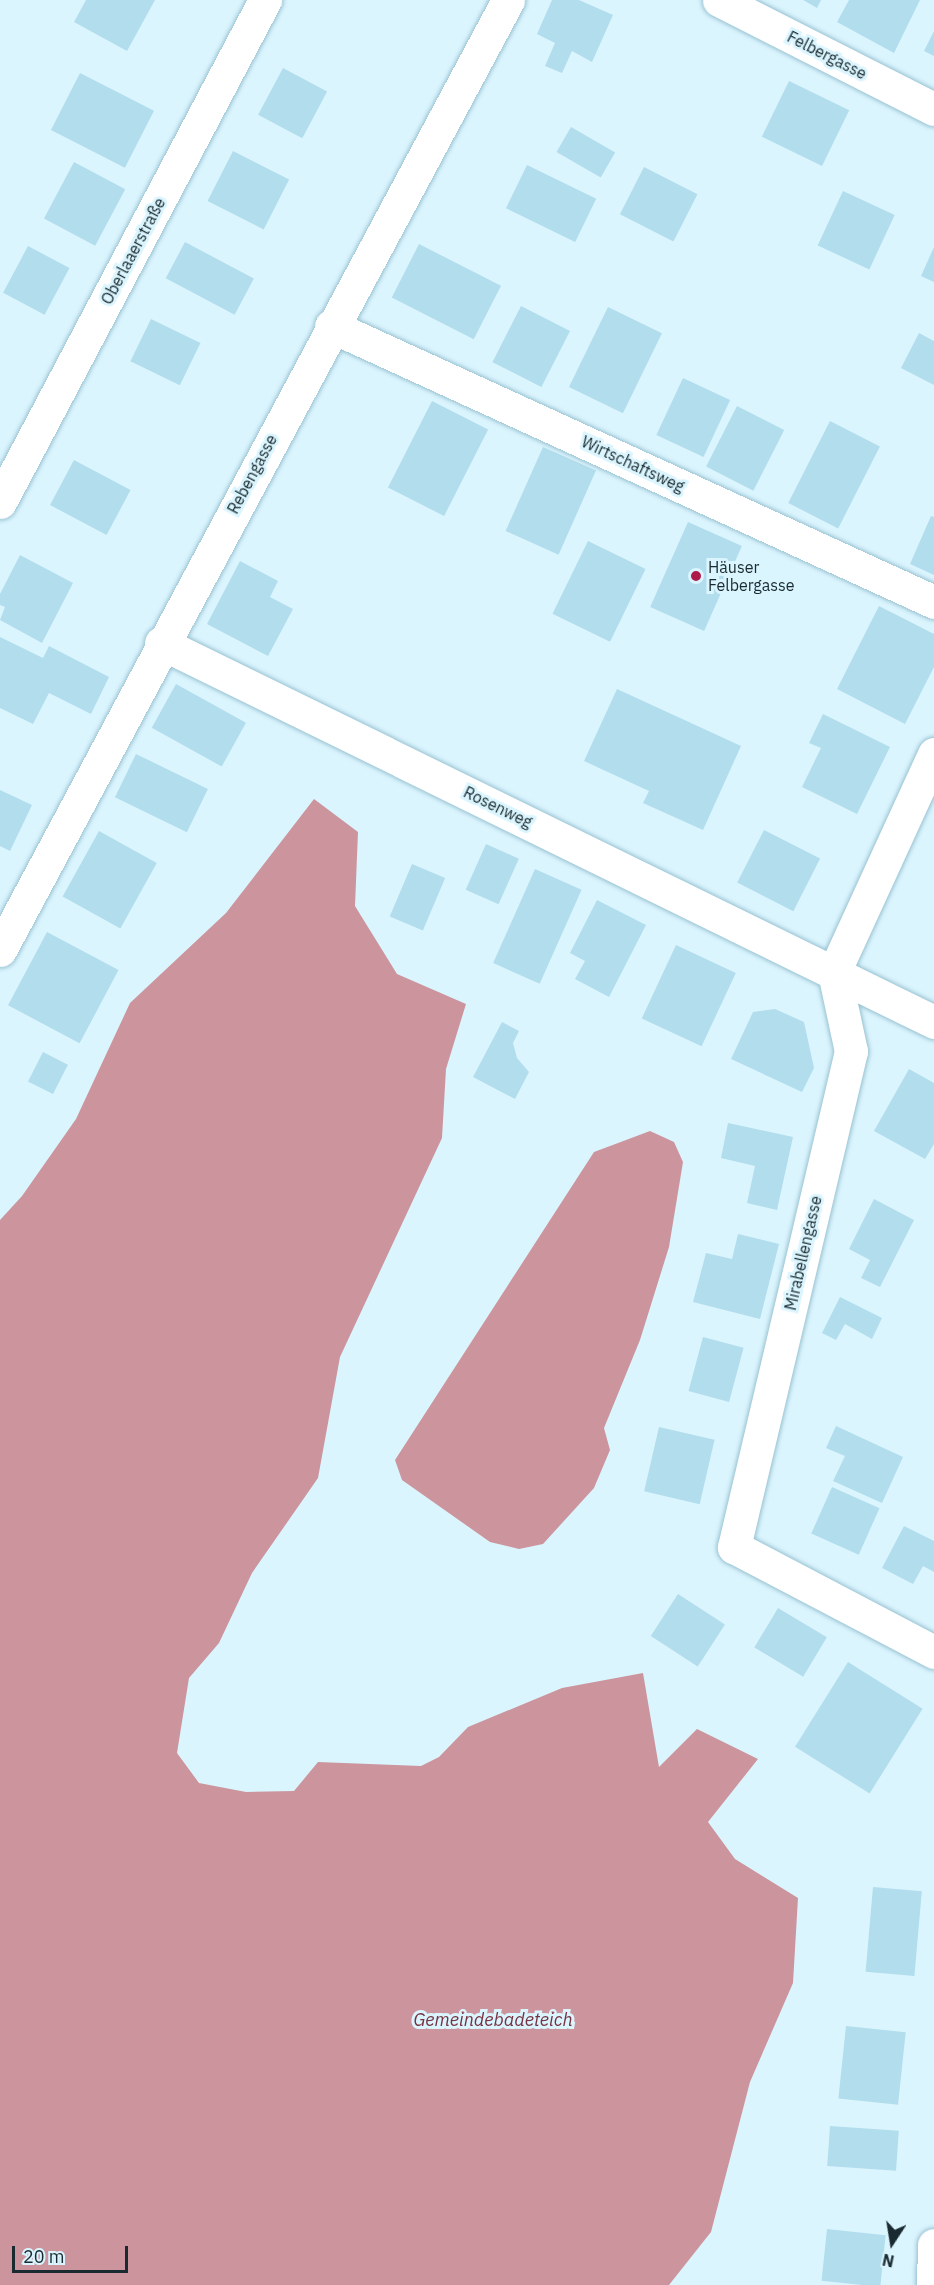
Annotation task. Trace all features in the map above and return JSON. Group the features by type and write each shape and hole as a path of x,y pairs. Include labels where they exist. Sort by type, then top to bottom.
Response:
{"street":[{"name":"Oberlaaerstraße","path":"0,502 265,0"},
{"name":"Rebengasse","path":"0,950 161,643 508,0"},
{"name":"Felbergasse","path":"719,0 934,109"},
{"name":"Wirtschaftsweg","path":"331,326 934,602"},
{"name":"Rosenweg","path":"161,643 934,1022"},
{"path":"834,972 934,754"},
{"name":"Mirabellengasse","path":"834,972 851,1051 734,1547 934,1652"},
{"path":"933,2285 934,2245"}],"water":[{"name":"Gemeindebadeteich","path":"314,799 358,832 355,906 397,974 466,1004 446,1069 442,1138 340,1357 318,1478 252,1573 219,1643 189,1678 177,1753 199,1783 246,1792 294,1791 318,1762 421,1766 439,1757 468,1727 562,1688 643,1673 659,1767 697,1729 758,1759 708,1822 735,1859 798,1898 793,1983 750,2082 711,2232 669,2285 0,2285 0,1220 22,1196 76,1119 130,1003 226,913"},
{"path":"650,1131 674,1142 683,1162 669,1247 640,1340 604,1428 610,1450 594,1488 543,1544 519,1549 490,1542 402,1480 395,1460 594,1152"}],"building":[{"path":"86,0 155,0 127,51 74,22"},
{"path":"552,0 579,0 613,15 592,62 572,51 562,73 545,66 555,43 537,34"},
{"path":"803,0 821,0 817,8"},
{"path":"849,0 920,0 894,53 837,22"},
{"path":"934,31 934,56 924,51"},
{"path":"283,68 327,91 302,138 258,115"},
{"path":"80,73 154,111 125,168 51,130"},
{"path":"789,81 849,110 822,166 762,137"},
{"path":"571,127 615,152 601,178 556,152"},
{"path":"233,151 289,180 264,229 208,201"},
{"path":"74,162 125,189 95,246 44,219"},
{"path":"527,165 596,199 575,242 506,208"},
{"path":"644,167 697,194 673,241 620,214"},
{"path":"843,191 895,215 869,269 818,245"},
{"path":"185,242 254,279 235,315 166,278"},
{"path":"419,244 501,286 474,339 392,297"},
{"path":"28,246 69,268 45,315 3,293"},
{"path":"934,247 934,282 921,276"},
{"path":"521,306 570,331 541,387 492,362"},
{"path":"608,307 662,333 623,413 569,387"},
{"path":"151,319 200,343 180,385 130,361"},
{"path":"919,333 934,341 934,385 901,368"},
{"path":"683,378 730,400 704,457 656,435"},
{"path":"432,401 488,430 444,516 388,487"},
{"path":"737,406 784,430 753,491 706,467"},
{"path":"830,421 880,446 838,528 788,503"},
{"path":"543,447 596,471 559,555 506,531"},
{"path":"74,460 131,490 107,535 50,505"},
{"path":"931,516 934,517 934,575 910,564"},
{"name":"Häuser Felbergasse","path":"688,522 742,546 704,631 650,607"},
{"path":"588,541 646,569 610,642 552,614"},
{"path":"20,555 73,583 42,643 0,620 5,607 0,605 0,594"},
{"path":"240,561 278,581 270,597 293,609 268,656 207,624"},
{"path":"879,606 934,634 934,667 905,724 837,689"},
{"path":"0,637 43,658 49,646 109,677 91,714 49,693 33,724 0,708"},
{"path":"176,684 246,723 222,767 152,728"},
{"path":"617,689 741,746 703,830 643,803 649,791 584,761"},
{"path":"823,714 890,747 857,814 802,787 821,748 809,743"},
{"path":"136,754 208,789 187,832 115,797"},
{"path":"0,790 32,805 10,851 0,846"},
{"path":"764,830 820,859 793,911 737,883"},
{"path":"99,831 157,863 120,929 63,897"},
{"path":"486,844 519,859 499,904 466,890"},
{"path":"412,864 445,878 423,931 390,916"},
{"path":"535,869 582,890 540,984 493,963"},
{"path":"597,900 646,925 609,997 575,979 585,961 570,953"},
{"path":"47,932 119,970 80,1043 8,1005"},
{"path":"676,945 736,973 702,1046 642,1018"},
{"path":"775,1009 804,1022 814,1068 802,1092 731,1059 753,1012"},
{"path":"502,1022 519,1031 513,1043 517,1058 529,1072 515,1099 473,1077"},
{"path":"43,1052 68,1065 53,1094 28,1081"},
{"path":"909,1069 934,1083 934,1144 925,1159 874,1131"},
{"path":"728,1123 793,1137 777,1210 747,1203 755,1166 721,1158"},
{"path":"874,1199 914,1220 880,1287 861,1278 870,1260 849,1249"},
{"path":"738,1234 779,1244 760,1319 693,1302 706,1253 732,1259"},
{"path":"840,1297 882,1318 872,1339 845,1324 836,1340 822,1333"},
{"path":"703,1337 744,1348 729,1402 689,1391"},
{"path":"836,1426 903,1457 882,1503 833,1481 845,1456 826,1448"},
{"path":"659,1427 715,1440 700,1504 644,1491"},
{"path":"832,1487 880,1508 859,1555 811,1534"},
{"path":"904,1526 934,1541 934,1572 923,1566 913,1584 882,1568"},
{"path":"678,1594 725,1624 698,1666 651,1636"},
{"path":"778,1608 827,1637 803,1677 754,1647"},
{"path":"848,1662 923,1709 870,1793 795,1747"},
{"path":"873,1887 922,1891 914,1976 866,1972"},
{"path":"846,2026 906,2032 898,2105 838,2099"},
{"path":"830,2126 899,2131 896,2171 827,2166"},
{"path":"827,2229 886,2235 880,2285 822,2281"}],"place":[{"name":"Häuser Felbergasse","path":"696,576"}]}
